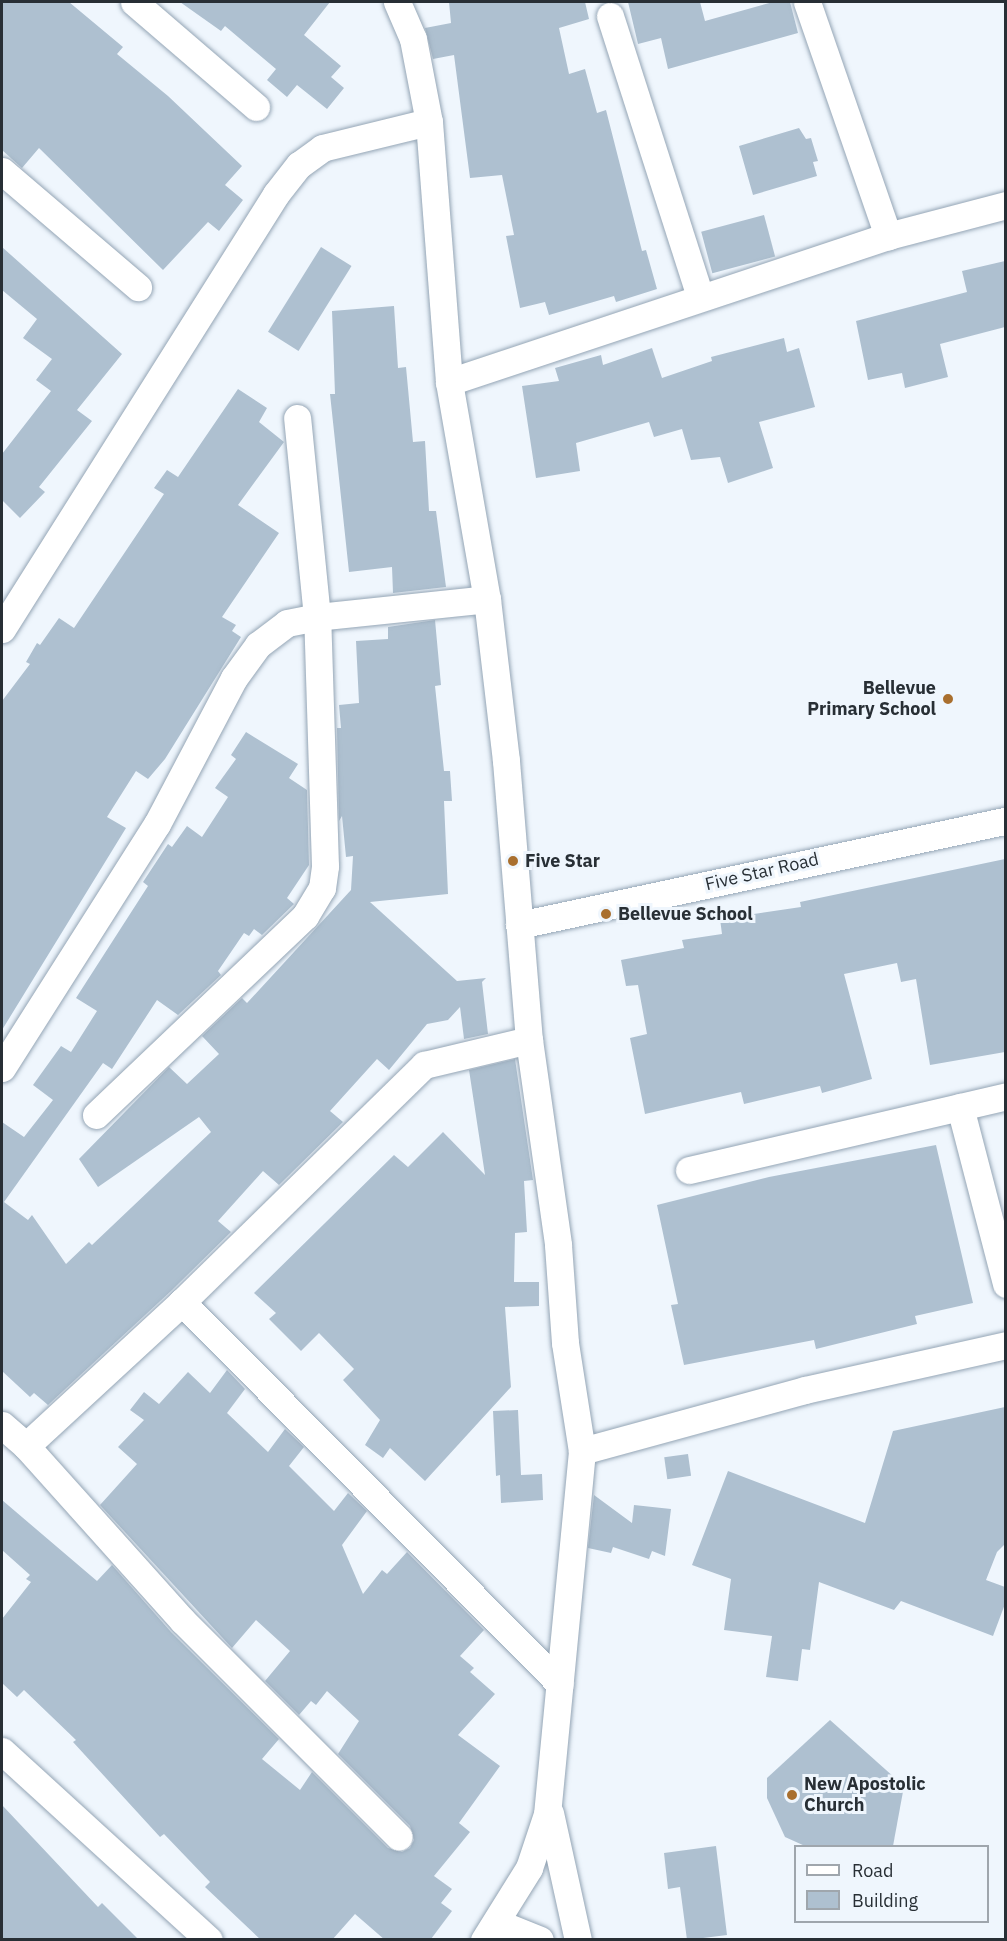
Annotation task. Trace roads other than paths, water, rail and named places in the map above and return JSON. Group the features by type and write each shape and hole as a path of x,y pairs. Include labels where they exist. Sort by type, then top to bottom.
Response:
{"street":[{"path":"134,2 256,107"},
{"path":"397,2 413,39 429,122 449,382 487,599 529,1040 558,1245 565,1343 582,1451 548,1803 529,1868 491,1931 540,1940"},
{"path":"807,2 888,236"},
{"path":"610,16 700,296"},
{"path":"2,629 276,194 299,165 322,148 429,122"},
{"path":"2,171 138,287"},
{"path":"449,382 700,296 888,236 1005,205"},
{"path":"96,1115 305,916 322,888 325,866 318,617 297,418"},
{"path":"2,1068 157,824 234,678 258,645 287,623 318,617 487,599"},
{"name":"Five Star Road","path":"519,925 1005,821"},
{"path":"26,1446 182,1302 424,1065 529,1040"},
{"path":"689,1170 1005,1096"},
{"path":"960,1107 1005,1284"},
{"path":"182,1302 560,1684"},
{"path":"582,1451 805,1390 1005,1346"},
{"path":"2,1425 26,1446 183,1621 399,1837"},
{"path":"2,1751 209,1940"},
{"path":"548,1803 578,1940"}],"place":[{"name":"Bellevue Primary School","path":"948,699"},
{"name":"Five Star","path":"513,861"},
{"name":"Bellevue School","path":"606,914"},
{"name":"New Apostolic Church","path":"792,1795"}]}
